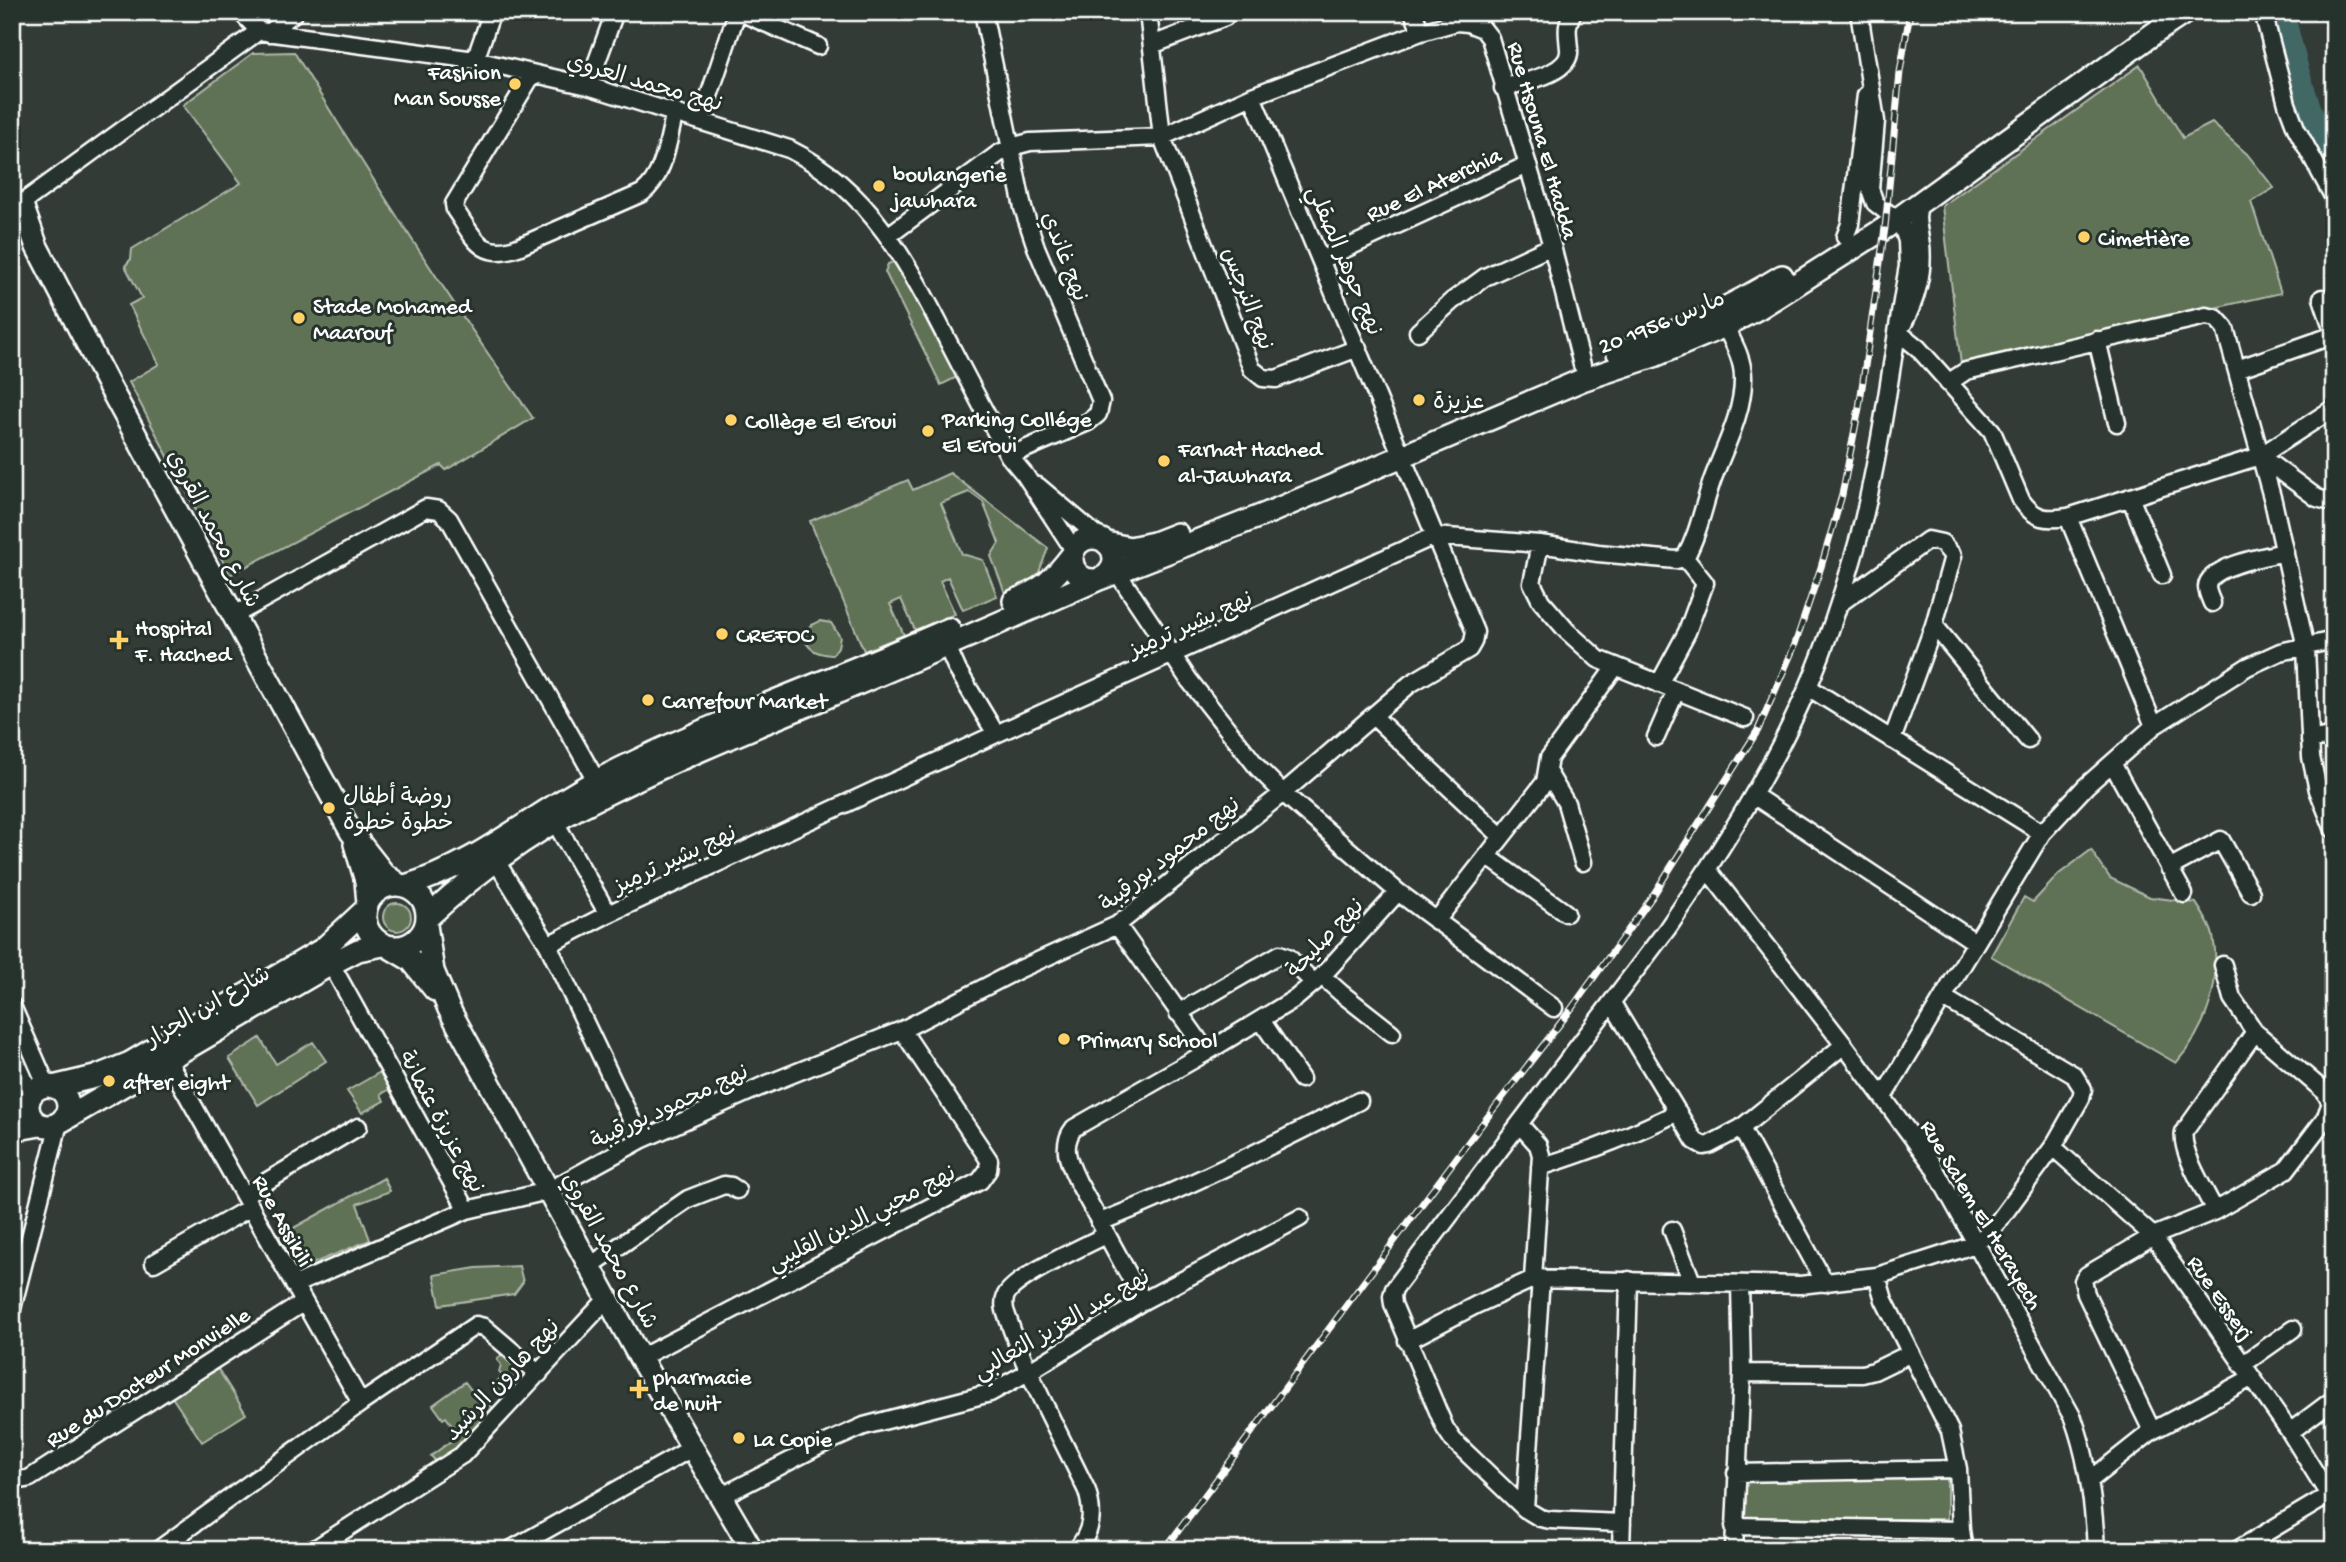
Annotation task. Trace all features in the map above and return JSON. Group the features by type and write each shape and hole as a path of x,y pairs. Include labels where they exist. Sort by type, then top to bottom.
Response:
{"main road":[{"name":"20 مارس 1956","path":"1104,542 1130,548 1154,543 1582,380 1654,356 1725,326 1759,308 1891,215 2163,12"},
{"name":"20 مارس 1956","path":"600,788 731,737 947,646 1107,574 1268,513 1582,365 1650,342 1717,313 1845,237 1920,202 2186,12"},
{"name":"شارع محمد القروي","path":"16,201 37,247 351,832 384,874 414,890 422,898 426,907 433,971 449,1009 640,1358 752,1550"},
{"path":"366,907 380,889 426,880 724,723 937,635 1040,589 1052,580 1073,553 1083,541 1089,538 1104,542 1113,552 1107,574 1084,578 1074,569 1073,553"},
{"path":"386,946 408,945 422,934 427,921 452,895 600,788"},
{"name":"شارع محمد القروي","path":"351,832 366,881 365,920 368,930 386,946 411,960 449,1009"},
{"name":"شارع ابن الجزار","path":"35,1094 95,1077 130,1063 323,949 366,907"},
{"name":"شارع ابن الجزار","path":"12,1130 54,1123 331,964 358,950 386,946"},
{"path":"62,1092 68,1101 68,1112 54,1123 30,1116 27,1107 35,1094 62,1092"}],"street":[{"path":"241,12 264,32"},
{"path":"16,201 41,189 295,12"},
{"path":"475,60 492,12"},
{"path":"587,86 615,12"},
{"path":"701,120 739,12 818,46"},
{"name":"نهج غاندي","path":"983,12 1023,208 1036,247 1101,401 1098,414 1088,422 1009,456"},
{"name":"نهج النرجس","path":"1148,12 1162,137 1252,369 1263,378 1276,379 1358,348"},
{"path":"1152,45 1225,17 1229,12"},
{"path":"1413,12 1422,32"},
{"path":"1503,88 1560,69 1569,58 1566,31 1573,12"},
{"path":"1622,1523 1540,1518 1525,1509 1453,1440 1445,1429 1407,1341 1392,1304 1392,1296 1394,1289 1612,1003 1708,870 1754,795 1808,687 1839,604 1859,537 1875,467 1898,332 1908,253 1903,229 1875,203 1870,189 1876,121 1859,12"},
{"path":"2263,12 2296,128 2334,198"},
{"name":"Rue Hsouna El Hadda","path":"888,236 998,154 1012,147 1030,142 1162,137 1252,96 1422,32 1457,23 1468,23 1483,29 1490,38 1552,246 1582,365"},
{"name":"نهج محمد العروي","path":"264,32 475,60 587,86 701,120 789,149 810,159 847,187 888,236 915,277 1009,456 1025,475 1073,553"},
{"path":"1845,237 1850,224 1869,72"},
{"path":"532,75 454,204 455,210 480,246 489,251 506,252 519,247 650,187 658,175 675,112"},
{"name":"نهج جوهر الصقلي","path":"1252,96 1399,449"},
{"name":"Rue El Aterchia","path":"1321,260 1527,165"},
{"path":"1898,332 1913,306 1919,276 1921,246 1916,217 1920,202"},
{"path":"1418,332 1451,301 1485,277 1552,246"},
{"path":"2237,369 2334,334 2322,299"},
{"path":"1948,383 1966,371 2206,316 2216,318 2225,328 2285,552 2306,648 2310,740 2318,790 2334,830"},
{"path":"1660,684 1687,632 1705,583 1685,558 1694,542 1742,393 1744,376 1741,359 1725,326"},
{"path":"1898,332 1918,348 1992,431 2021,500 2027,508 2037,516 2050,519 2068,517 2260,456 2334,408"},
{"path":"2097,340 2117,423"},
{"name":"نهج محمود بورقيبة","path":"467,1210 548,1191 641,1140 738,1096 902,1030 1018,970 1117,925 1283,793 1410,684 1469,649 1475,632 1399,449"},
{"path":"2260,456 2317,498 2334,503"},
{"path":"1025,475 1104,542"},
{"path":"2130,497 2162,575"},
{"path":"233,616 426,508 439,510 449,519 600,788"},
{"path":"2068,517 2154,726"},
{"name":"نهج بشير ترميز","path":"555,822 608,914 996,734 1174,656 1434,536 1540,544 1598,553 1676,560 1685,558"},
{"path":"1839,604 1928,540 1942,543 1953,556 1934,625 1892,740"},
{"path":"1540,544 1532,583 1541,601 1567,631 1598,659 1745,718"},
{"path":"2212,603 2207,588 2210,578 2220,571 2285,552"},
{"path":"1107,574 1174,656 1189,680 1258,768 1283,793 1398,892 1555,1007"},
{"path":"1934,625 2028,740"},
{"path":"1883,1097 2042,833 2085,786 2154,726 2255,663 2280,652 2334,640"},
{"path":"947,646 957,669 996,734"},
{"path":"1436,921 1545,782 1549,758 1616,666"},
{"path":"1808,687 2042,833"},
{"path":"1656,737 1676,691"},
{"path":"1373,716 1502,836"},
{"path":"2310,740 2334,735"},
{"path":"2112,762 2184,894"},
{"path":"1547,771 1566,803 1583,862"},
{"path":"1754,795 1975,942"},
{"path":"2169,868 2221,840 2251,892"},
{"path":"1487,856 1566,913"},
{"path":"496,861 548,945 641,1140"},
{"name":"Rue Salem El Herayech","path":"1708,870 1844,1045 1932,1164 1977,1242 2073,1418 2081,1440 2089,1481 2096,1550"},
{"name":"نهج صليحة","path":"1103,1228 1069,1162 1065,1147 1074,1128 1296,998 1318,979 1398,892"},
{"path":"548,945 608,914"},
{"path":"1117,925 1207,1052"},
{"path":"1178,1013 1280,954 1341,993 1392,1033"},
{"name":"نهج عزيزة عثمانة","path":"294,1285 467,1210 331,964"},
{"path":"2152,1431 2082,1287 2083,1281 2087,1275 2153,1236 2215,1211 2286,1170 2330,1110 2331,1103 2325,1092 2255,1032 2232,998 2223,964"},
{"path":"1407,1341 1476,1305 1537,1278 1740,1284 1825,1283 1877,1276 1977,1242 1995,1226 2053,1147 2081,1098 2083,1089 2074,1075 1944,998"},
{"path":"1612,1003 1695,1141 1704,1146 1741,1128 1844,1045"},
{"path":"12,1006 35,1094"},
{"path":"1261,1020 1301,1079"},
{"name":"نهج محيي الدين القليبي","path":"640,1358 980,1181 988,1170 989,1160 902,1030"},
{"path":"2215,1211 2186,1148 2184,1132 2255,1032"},
{"path":"12,1052 35,1094"},
{"name":"Rue Assikili","path":"167,1059 361,1403"},
{"path":"1076,1550 1092,1520 1087,1491 1006,1314 1004,1302 1007,1294 1013,1286 1133,1209 1359,1101"},
{"path":"1540,1167 1590,1152 1678,1112"},
{"path":"12,1309 54,1123"},
{"path":"1520,1125 1538,1145 1541,1155 1525,1509"},
{"path":"154,1263 358,1127"},
{"path":"1741,1128 1825,1283"},
{"name":"Rue Esserj","path":"2053,1147 2153,1236 2332,1493"},
{"path":"590,1266 688,1199 724,1185 737,1190"},
{"name":"نهج عبد العزيز الثعالبي","path":"720,1497 855,1430 982,1395 1030,1371 1143,1301 1300,1218"},
{"path":"1103,1228 1143,1301"},
{"path":"1672,1230 1692,1282"},
{"path":"1877,1276 1884,1300 1950,1431 1958,1469 1964,1550"},
{"path":"1622,1550 1629,1280"},
{"path":"1734,1550 1742,1373 1740,1284"},
{"name":"نهج هارون الرشيد","path":"313,1550 462,1455 608,1298"},
{"name":"Rue du Docteur Monvielle","path":"12,1482 30,1478 304,1302"},
{"path":"158,1550 361,1403 476,1325 484,1327 539,1374"},
{"path":"2089,1481 2152,1431 2246,1372 2293,1329"},
{"path":"1742,1373 1862,1374 1911,1353"},
{"path":"2290,1432 2334,1399"},
{"path":"510,1550 692,1448"},
{"path":"1736,1473 1958,1469"},
{"path":"2237,1550 2332,1493"},
{"path":"1734,1525 1961,1530"}],"green space":[{"name":"Stade Mohamed Maarouf","path":"294,52 410,237 533,418 446,470 441,465 230,575 129,382 159,364 129,305 142,298 125,266 131,259 132,249 241,183 183,105 253,53"},
{"path":"2140,65 2183,138 2212,123 2247,154 2274,188 2251,202 2281,293 1961,365 1942,206"},
{"path":"895,261 957,377 941,385 885,272 888,264"},
{"path":"950,473 1048,548 1036,580 1005,593 991,556 999,543 983,502 969,492 941,503 962,554 983,560 997,596 963,610 948,577 940,581 955,614 915,630 901,599 890,604 904,635 864,651 810,521 908,480 913,490"},
{"path":"820,621 831,623 840,637 838,647 832,655 815,651 804,639 810,626"},
{"path":"2091,850 2110,878 2150,897 2196,903 2210,928 2215,971 2210,1004 2196,1035 2176,1063 1991,956 2024,897 2033,902 2059,874"},
{"path":"397,903 407,907 411,917 407,927 397,931 387,927 383,917 387,907"},
{"path":"260,1038 276,1064 313,1042 326,1061 258,1105 229,1058"},
{"path":"382,1071 392,1088 381,1094 384,1101 362,1113 347,1091"},
{"path":"384,1178 390,1191 357,1204 370,1240 302,1268 296,1266 279,1236"},
{"path":"519,1266 523,1282 514,1294 440,1305 434,1275 476,1268"},
{"path":"501,1355 525,1376 504,1399 492,1388 502,1376 499,1372 501,1365 497,1360"},
{"path":"218,1369 246,1414 202,1442 172,1397"},
{"path":"465,1382 475,1395 478,1393 495,1410 457,1451 437,1463 431,1456 459,1435 433,1405"},
{"path":"1742,1479 1947,1479 1947,1519 1742,1519"}],"waterway":[{"path":"2281,12 2309,110 2334,166"}],"railway":[{"path":"1164,1550 1472,1137 1569,1012 1652,897 1758,730 1794,647 1842,495 1859,408 1885,228 1900,72 1910,12"}],"place":[{"name":"Fashion Man Sousse","path":"515,84"},
{"name":"boulangerie jawhara","path":"879,186"},
{"name":"Cimetière","path":"2084,237"},
{"name":"Stade Mohamed Maarouf","path":"299,318"},
{"name":"عزيزة","path":"1419,400"},
{"name":"Collège El Eroui","path":"731,420"},
{"name":"Parking Collége El Eroui","path":"928,431"},
{"name":"Farhat Hached al-Jawhara","path":"1164,461"},
{"name":"CREFOC","path":"722,634"},
{"name":"Hospital F. Hached","path":"119,640"},
{"name":"Carrefour Market","path":"648,700"},
{"name":"روضة أطفال خطوة خطوة","path":"329,808"},
{"name":"Primary School","path":"1064,1039"},
{"name":"after eight","path":"109,1081"},
{"name":"pharmacie de nuit","path":"639,1389"},
{"name":"La Copie","path":"739,1438"}]}
